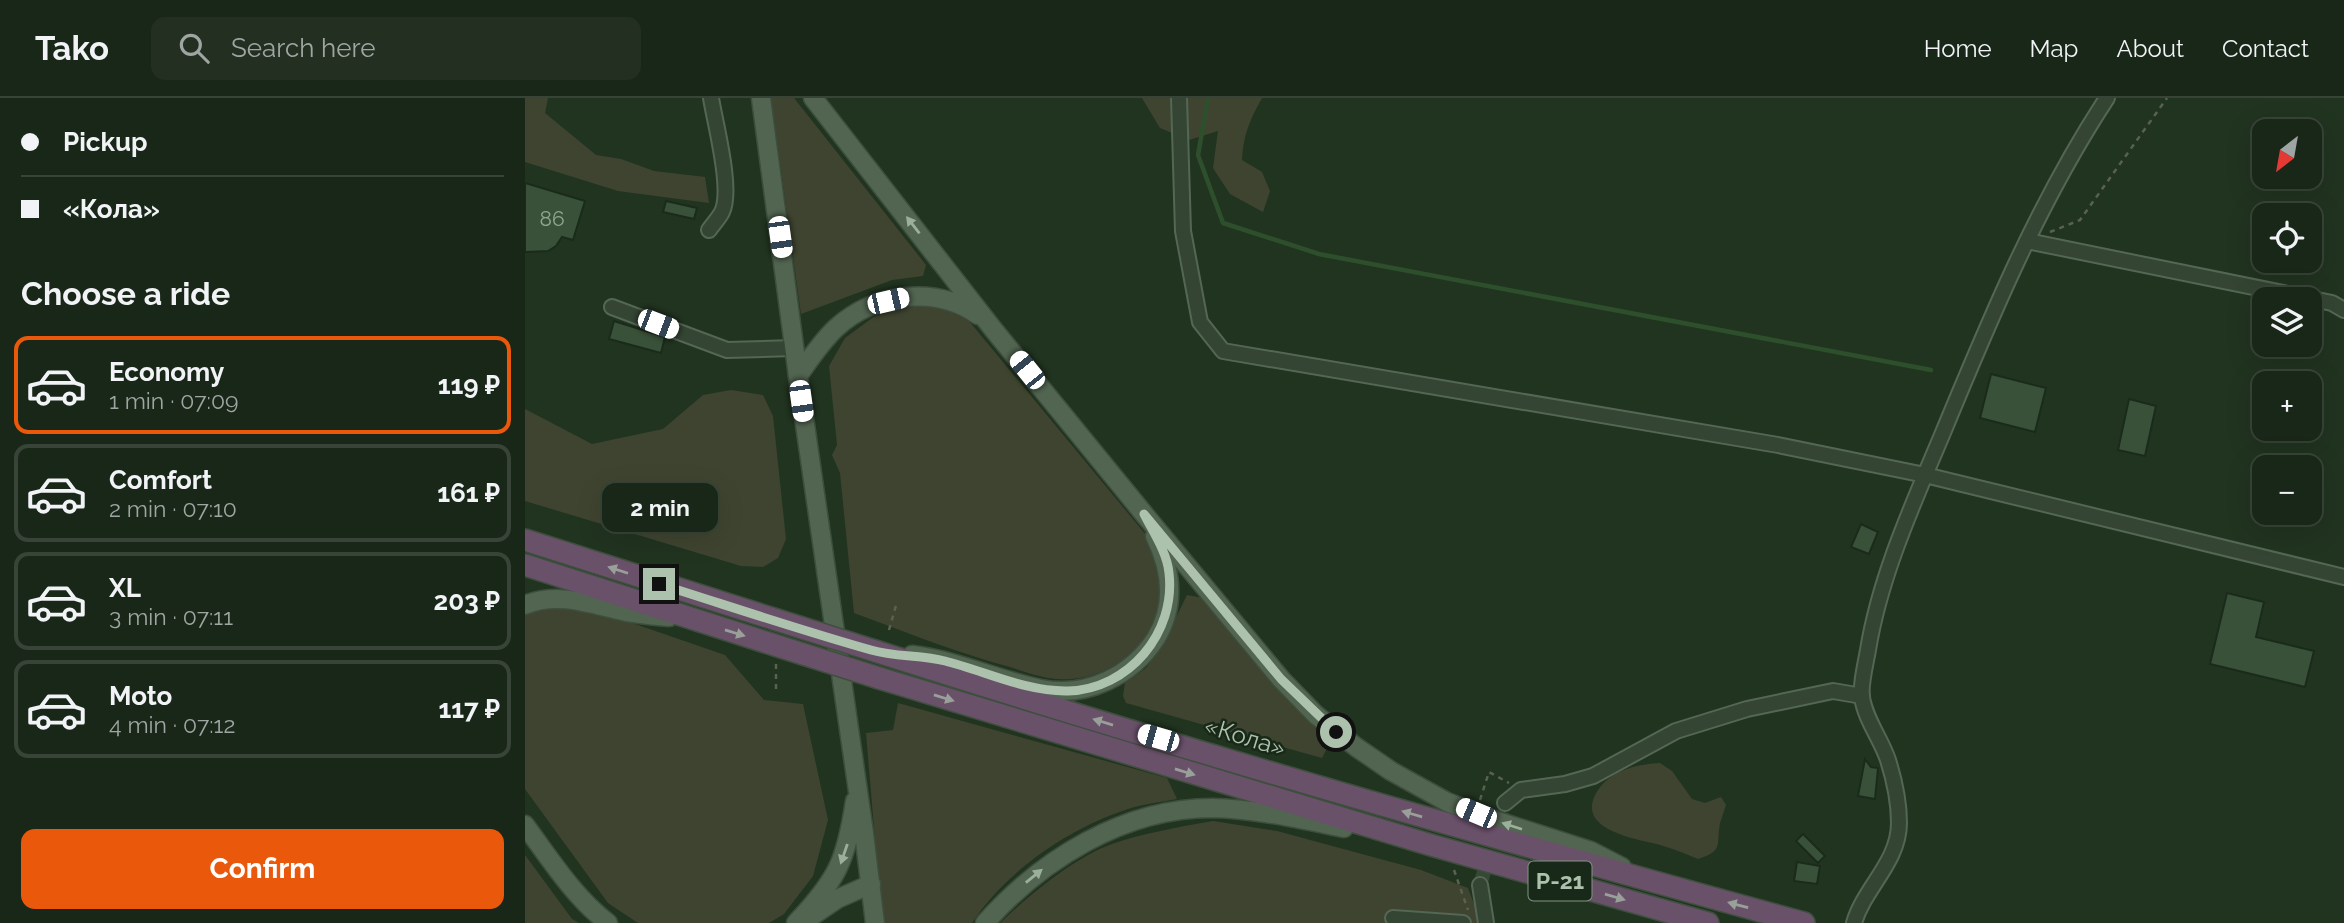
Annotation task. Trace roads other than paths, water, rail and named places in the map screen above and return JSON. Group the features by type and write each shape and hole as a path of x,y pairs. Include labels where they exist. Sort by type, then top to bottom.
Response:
{"highway":[{"name":"Р-21","path":"525,540 874,651"},
{"name":"Р-21","path":"525,565 689,619"},
{"name":"«Кола»","path":"689,619 778,652 879,678 1431,845 1708,923"},
{"name":"«Кола»","path":"874,651 1263,770 1804,923"}],"main road":[{"path":"761,98 875,923"},
{"path":"813,98 993,329 1281,679 1316,715 1407,782 1447,802 1491,819 1591,851 1643,879"},
{"path":"798,376 835,329 857,314 888,301 919,295 940,297 967,308 993,329"},
{"path":"874,651 945,661 1042,689 1070,691 1111,680 1137,662 1146,652 1160,632 1168,604 1169,571 1144,514"},
{"path":"525,605 544,599 571,599 635,613 689,619"},
{"path":"798,923 823,894 840,864 849,836 856,787"},
{"path":"985,923 1030,878 1071,850 1124,826 1174,812 1211,808 1256,811 1431,845"},
{"path":"525,825 563,876 590,908 606,922"},
{"path":"798,923 837,899 871,884"}],"street":[{"path":"709,230 723,211 726,199 726,181 711,98"},
{"path":"1179,98 1183,231 1200,322 1223,351 1778,445 1925,475 2344,576"},
{"path":"1854,923 1858,911 1892,855 1899,825 1888,761 1861,696 1880,594 1925,475 1987,327 2049,194 2106,98"},
{"path":"2027,240 2332,303 2344,310"},
{"path":"612,307 727,350 795,348"},
{"path":"1505,803 1521,790 1565,784 1593,776 1676,731 1747,709 1833,691 1861,696"},
{"path":"1480,886 1486,923"},
{"path":"1393,918 1466,918"}],"waterway":[{"path":"1208,98 1198,155 1223,223 1319,254 1931,370"}],"tunnel":[{"path":"1480,885 1505,803"}]}
